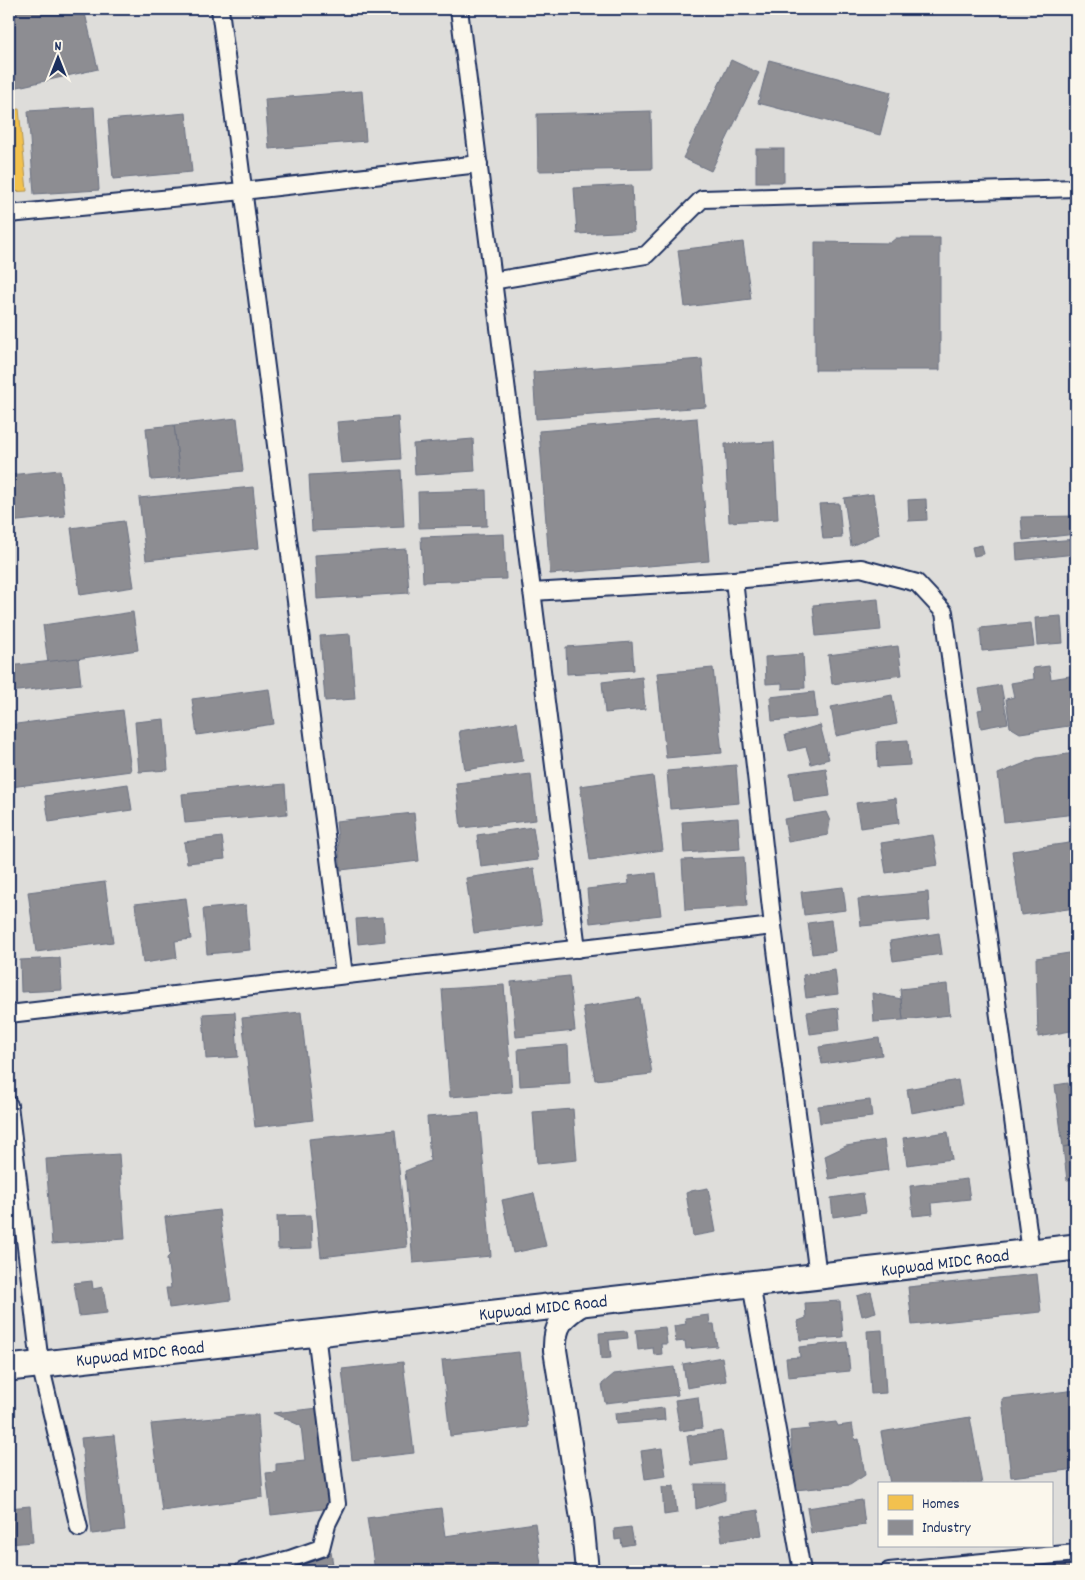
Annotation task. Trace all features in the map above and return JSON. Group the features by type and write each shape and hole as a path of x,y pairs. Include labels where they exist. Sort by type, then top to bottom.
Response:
{"main road":[{"name":"Kupwad MIDC Road","path":"9,1368 1076,1247"},
{"path":"584,1303 568,1313 559,1324 554,1338 582,1519 587,1571"}],"street":[{"path":"220,9 344,975"},
{"path":"459,9 577,948"},
{"path":"9,214 243,191 479,164"},
{"path":"492,281 646,255 702,199 1076,188"},
{"path":"532,592 734,580 861,568 917,583 944,612 1031,1252"},
{"path":"734,580 773,926 818,1276"},
{"path":"9,1014 773,926"},
{"path":"9,1105 40,1364 79,1528"},
{"path":"751,1284 802,1571"},
{"path":"243,1571 290,1559 321,1548 328,1524 338,1504 316,1333"},
{"path":"889,1571 1076,1553"}],"shaded area":[{"path":"9,9 1076,9 1076,1571 9,1571"}],"building: Homes":[{"path":"19,109 27,191 9,192 9,110"}],"building: Industry":[{"path":"9,9 84,9 98,69 9,89"},
{"path":"250,9 327,9 327,10 251,13"},
{"path":"731,60 759,73 711,171 683,158"},
{"path":"769,60 891,92 880,135 758,103"},
{"path":"362,91 366,141 269,149 265,99"},
{"path":"94,107 99,190 34,194 28,111"},
{"path":"651,111 652,169 538,171 537,114"},
{"path":"186,113 192,172 113,179 108,120"},
{"path":"756,149 784,149 784,182 756,182"},
{"path":"632,185 634,231 577,234 574,188"},
{"path":"896,238 940,238 940,370 815,370 815,242 890,243"},
{"path":"743,242 751,299 685,307 678,250"},
{"path":"702,359 706,407 536,419 533,372"},
{"path":"398,417 401,459 341,463 337,422"},
{"path":"237,418 243,471 180,478 174,425"},
{"path":"697,418 709,561 550,574 539,431"},
{"path":"174,425 180,478 151,480 146,428"},
{"path":"473,439 475,471 415,475 413,444"},
{"path":"774,442 778,519 729,522 725,444"},
{"path":"60,470 65,516 9,522 9,475"},
{"path":"401,470 404,527 312,531 309,475"},
{"path":"253,487 259,548 146,560 139,498"},
{"path":"486,490 487,526 419,528 418,492"},
{"path":"873,494 879,534 851,546 844,498"},
{"path":"926,499 927,520 909,521 908,500"},
{"path":"839,503 842,538 823,539 819,504"},
{"path":"1076,516 1076,534 1023,540 1021,517"},
{"path":"124,521 134,587 80,595 71,528"},
{"path":"504,534 506,579 423,582 421,537"},
{"path":"1076,539 1076,554 1017,560 1016,544"},
{"path":"982,545 984,554 974,556 972,547"},
{"path":"406,549 409,593 317,599 315,555"},
{"path":"878,599 881,630 816,636 813,605"},
{"path":"133,612 138,650 48,663 43,625"},
{"path":"1061,616 1063,643 1037,645 1035,618"},
{"path":"1031,623 1034,646 982,651 980,628"},
{"path":"350,634 355,699 325,701 320,636"},
{"path":"632,642 634,670 567,674 566,647"},
{"path":"898,646 902,675 832,684 828,655"},
{"path":"803,654 805,688 782,689 782,683 766,684 765,657"},
{"path":"78,658 81,684 9,692 9,666"},
{"path":"1049,666 1051,679 1076,675 1076,725 1020,733 1010,727 1006,699 1014,697 1011,683 1034,679 1033,668"},
{"path":"713,668 722,753 666,758 657,673"},
{"path":"642,677 645,709 605,713 602,682"},
{"path":"1001,685 1008,723 981,728 978,710 983,709 979,689"},
{"path":"269,689 274,724 197,735 192,699"},
{"path":"814,692 817,717 772,721 770,697"},
{"path":"892,695 897,724 836,736 831,707"},
{"path":"123,710 131,771 11,787 9,725"},
{"path":"164,719 168,770 139,772 135,722"},
{"path":"517,722 523,761 465,770 459,731"},
{"path":"820,725 829,759 811,764 806,747 789,751 785,735"},
{"path":"908,740 910,765 878,767 877,742"},
{"path":"1076,753 1076,814 1004,822 998,774 1037,758"},
{"path":"736,765 739,803 670,809 667,771"},
{"path":"826,768 830,796 794,801 790,773"},
{"path":"531,774 536,820 461,828 456,783"},
{"path":"653,776 663,850 590,860 580,786"},
{"path":"128,784 132,810 49,822 45,796"},
{"path":"285,784 287,814 185,823 182,794"},
{"path":"896,798 899,823 860,828 856,803"},
{"path":"826,812 830,821 828,835 788,842 784,819"},
{"path":"414,813 419,861 341,870 336,821"},
{"path":"738,818 740,849 684,853 682,822"},
{"path":"533,827 538,860 481,867 477,835"},
{"path":"933,835 938,865 886,873 881,843"},
{"path":"222,837 225,859 187,863 184,842"},
{"path":"1076,842 1076,908 1021,915 1012,851"},
{"path":"744,857 747,906 685,910 682,860"},
{"path":"534,868 542,924 474,933 466,878"},
{"path":"656,873 661,915 590,923 587,889 629,884 628,876"},
{"path":"105,882 113,942 36,952 28,892"},
{"path":"843,887 846,910 804,915 801,892"},
{"path":"928,892 930,920 861,926 858,899"},
{"path":"186,898 191,939 175,941 177,958 143,963 135,904"},
{"path":"246,905 250,950 207,954 203,909"},
{"path":"383,917 385,941 358,944 356,919"},
{"path":"831,920 835,951 812,954 808,923"},
{"path":"939,933 942,954 893,961 890,941"},
{"path":"1076,952 1076,1030 1038,1037 1036,958"},
{"path":"60,958 62,990 21,992 20,960"},
{"path":"835,970 838,994 806,998 803,975"},
{"path":"569,976 575,1031 516,1037 511,982"},
{"path":"947,984 950,1015 903,1020 900,989"},
{"path":"504,985 512,1092 450,1097 442,989"},
{"path":"872,993 901,999 903,1020 874,1022"},
{"path":"640,998 652,1074 595,1080 583,1007"},
{"path":"838,1008 840,1030 810,1034 807,1012"},
{"path":"235,1012 238,1057 206,1059 203,1014"},
{"path":"301,1012 313,1120 255,1127 242,1018"},
{"path":"879,1038 882,1055 822,1064 819,1047"},
{"path":"568,1045 570,1083 520,1086 518,1049"},
{"path":"1076,1064 1076,1121 1069,1065"},
{"path":"958,1080 962,1104 911,1113 907,1089"},
{"path":"1068,1083 1076,1145 1063,1147 1055,1085"},
{"path":"870,1100 872,1117 820,1123 818,1106"},
{"path":"573,1109 577,1160 537,1164 533,1112"},
{"path":"479,1113 491,1256 413,1263 405,1171 430,1161 427,1117"},
{"path":"395,1130 407,1247 321,1257 309,1139"},
{"path":"948,1132 952,1159 907,1165 903,1138"},
{"path":"884,1140 888,1170 829,1179 825,1156 846,1146"},
{"path":"1076,1145 1076,1179 1067,1180 1063,1147"},
{"path":"119,1154 125,1239 52,1244 46,1159"},
{"path":"967,1179 970,1199 932,1203 933,1214 913,1216 910,1186"},
{"path":"708,1188 716,1232 693,1236 686,1193"},
{"path":"534,1193 546,1246 513,1253 502,1200"},
{"path":"863,1193 866,1212 833,1217 831,1198"},
{"path":"219,1210 231,1300 169,1308 166,1288 171,1288 167,1258 170,1255 165,1217"},
{"path":"311,1215 312,1248 278,1249 277,1216"},
{"path":"1037,1274 1041,1312 912,1325 908,1287"},
{"path":"92,1281 93,1289 103,1287 107,1313 79,1316 74,1283"},
{"path":"871,1292 876,1312 862,1316 857,1296"},
{"path":"840,1301 843,1337 800,1340 798,1321 806,1318 805,1303"},
{"path":"709,1315 710,1324 714,1324 717,1346 686,1349 685,1341 676,1342 674,1326 686,1324 685,1318"},
{"path":"665,1327 667,1344 661,1344 662,1354 654,1355 653,1348 638,1350 636,1330"},
{"path":"882,1330 886,1393 871,1394 867,1331"},
{"path":"627,1331 628,1338 609,1340 611,1358 601,1359 599,1333"},
{"path":"847,1342 850,1371 788,1377 786,1358 800,1357 799,1347"},
{"path":"519,1352 528,1427 450,1436 442,1360"},
{"path":"722,1357 726,1381 687,1388 683,1364"},
{"path":"403,1362 414,1453 352,1460 342,1369"},
{"path":"674,1367 678,1395 605,1403 602,1384 614,1374"},
{"path":"1076,1390 1076,1469 1011,1477 1002,1399"},
{"path":"698,1397 702,1428 680,1431 675,1400"},
{"path":"319,1408 331,1508 271,1515 266,1473 276,1472 276,1464 305,1461 301,1426 273,1413"},
{"path":"664,1408 665,1420 616,1424 615,1413"},
{"path":"258,1415 263,1497 162,1511 151,1424"},
{"path":"970,1417 982,1482 890,1482 881,1432"},
{"path":"836,1422 838,1426 852,1424 855,1440 859,1439 865,1475 850,1485 795,1490 790,1431 810,1429 809,1425"},
{"path":"722,1431 726,1460 691,1465 687,1436"},
{"path":"114,1435 125,1530 92,1534 81,1438"},
{"path":"662,1448 666,1476 645,1479 641,1451"},
{"path":"695,1484 725,1484 725,1500 696,1509"},
{"path":"674,1486 677,1513 664,1515 662,1487"},
{"path":"862,1500 865,1525 811,1533 807,1508"},
{"path":"30,1506 33,1542 9,1544 9,1508"},
{"path":"441,1508 445,1536 535,1523 542,1571 375,1571 367,1518"},
{"path":"758,1510 762,1535 722,1541 718,1516"},
{"path":"631,1527 634,1544 622,1546 621,1539 615,1540 614,1529"},
{"path":"331,1552 334,1571 292,1571 290,1559"},
{"path":"1076,1556 1076,1571 1056,1571 1054,1559"}]}
